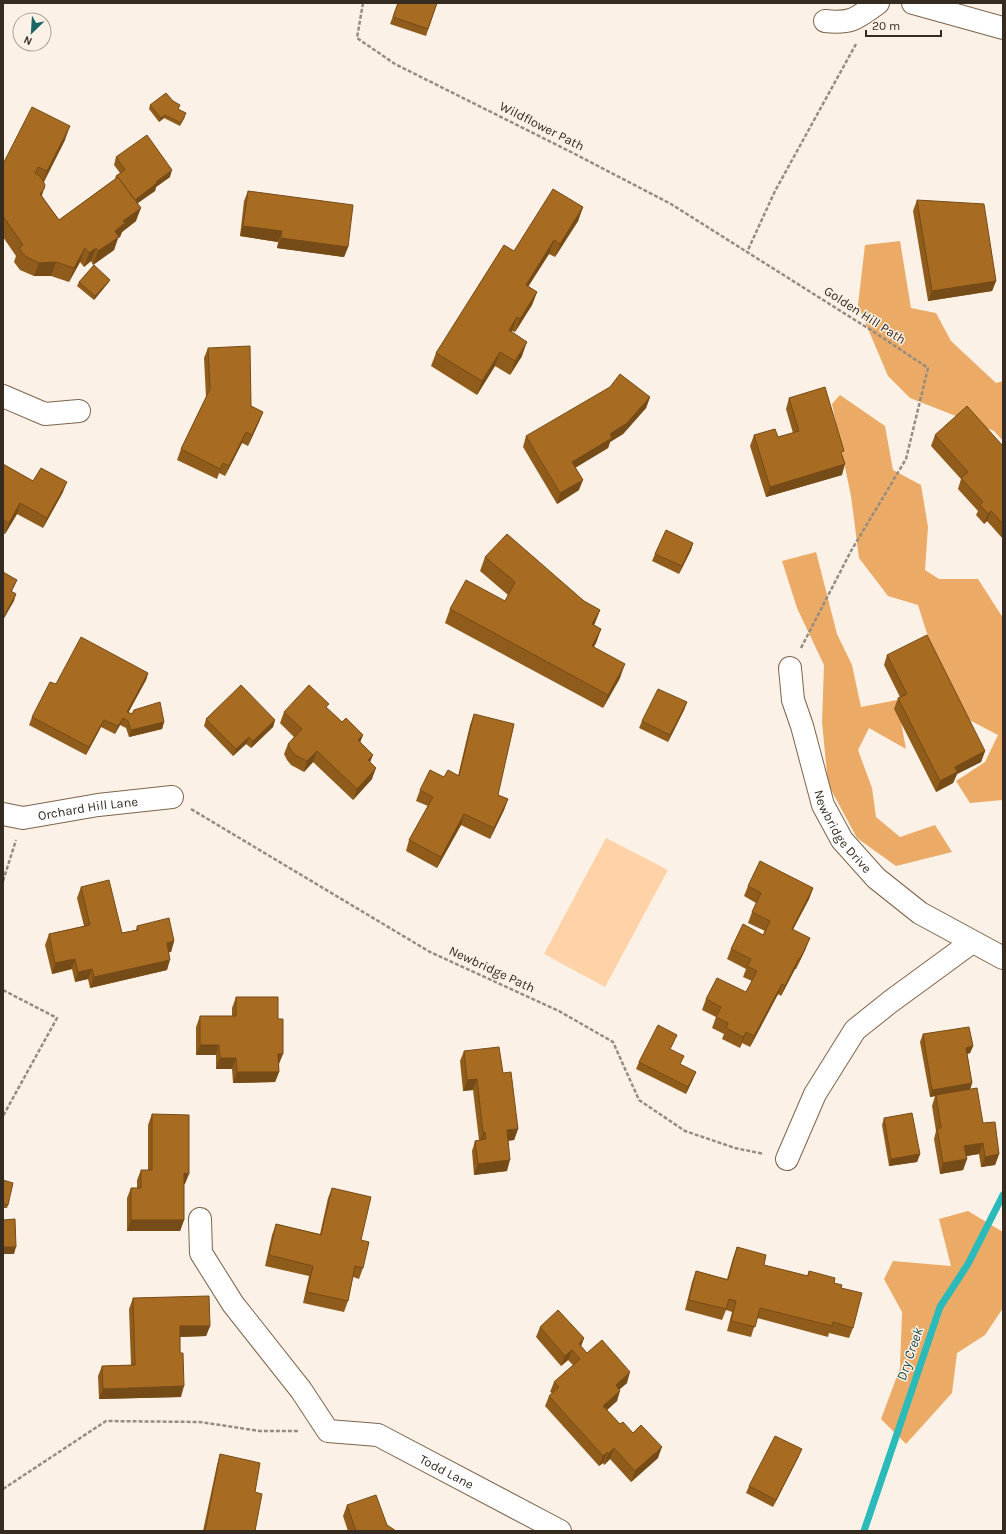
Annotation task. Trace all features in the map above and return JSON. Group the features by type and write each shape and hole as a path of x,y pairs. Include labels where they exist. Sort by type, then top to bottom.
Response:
{"street":[{"path":"826,21 840,23 853,20 878,3"},
{"path":"913,3 1003,28"},
{"path":"3,396 45,414 79,411"},
{"name":"Newbridge Drive","path":"790,668 793,700 802,726 823,805 842,840 876,878 920,913 1003,958"},
{"name":"Orchard Hill Lane","path":"13,816 172,797"},
{"path":"787,1159 815,1094 855,1030 890,1002 972,942"},
{"path":"200,1219 201,1253 233,1304 300,1390 328,1430"},
{"name":"Todd Lane","path":"328,1430 378,1435 560,1531"}],"path":[{"name":"Wildflower Path","path":"364,3 357,38 395,64 671,204 747,252"},
{"path":"747,252 775,191 859,38"},
{"name":"Golden Hill Path","path":"747,252 928,368 906,459 851,551 790,668"},
{"name":"Newbridge Path","path":"172,797 430,952 559,1011 613,1042 639,1100 685,1131 735,1148 787,1159"},
{"path":"3,881 13,816"},
{"path":"3,990 57,1018 3,1116"},
{"path":"3,1489 106,1420 200,1422 260,1431 328,1430"}],"shaded area":[{"path":"900,241 911,308 936,313 951,341 996,383 1003,381 1003,441 994,431 910,398 888,376 858,305 865,245"},
{"path":"840,395 885,426 893,470 921,485 928,527 925,570 939,579 978,579 1003,618 1003,800 970,803 956,781 985,762 998,735 954,712 918,605 888,596 859,558 851,496 832,404"},
{"path":"816,552 837,634 852,665 861,707 897,700 906,749 869,728 858,750 872,788 876,817 900,837 935,825 952,852 896,866 857,838 828,784 822,722 824,665 797,608 782,561"},
{"path":"606,838 668,870 605,987 544,954"},
{"path":"968,1211 1003,1232 1003,1308 985,1335 957,1353 952,1393 906,1444 881,1419 900,1368 902,1312 884,1279 893,1261 951,1266 939,1219"}],"building":[{"path":"398,3 437,3 428,29 393,17"},
{"path":"166,93 173,101 180,105 178,109 186,113 181,123 165,115 161,118 150,105"},
{"path":"32,107 70,126 47,171 38,167 35,173 41,177 45,185 40,194 59,220 118,177 141,208 123,221 125,223 115,231 119,237 98,251 96,248 89,253 85,248 74,268 56,262 39,263 25,256 19,248 23,245 3,216 3,164"},
{"path":"147,135 172,170 135,200 116,176 125,170 116,157"},
{"path":"553,189 583,207 560,244 554,240 526,285 537,292 520,319 517,317 509,330 527,342 515,361 500,352 482,381 436,353 504,245 514,251"},
{"path":"248,191 353,205 348,247 281,238 282,231 243,226"},
{"path":"917,200 984,204 996,281 932,291"},
{"path":"94,265 110,280 95,296 79,282"},
{"path":"250,346 251,406 263,412 252,435 246,432 229,466 223,463 220,469 181,449 210,389 208,348"},
{"path":"620,374 650,397 627,423 610,434 612,438 572,462 583,480 560,493 526,436 610,387"},
{"path":"825,387 844,451 841,452 845,464 770,487 754,435 775,429 778,437 799,431 789,398"},
{"path":"967,406 1003,446 1003,524 991,511 988,514 980,505 983,502 961,478 968,472 935,435"},
{"path":"3,464 33,481 41,468 67,482 47,518 20,503 9,523 3,520"},
{"path":"666,530 693,543 682,566 655,554"},
{"path":"507,534 584,601 600,610 592,624 601,629 592,646 625,664 608,695 450,609 466,580 505,601 515,582 485,557"},
{"path":"3,572 17,580 11,591 16,594 3,618"},
{"path":"927,635 985,751 955,767 957,772 940,781 898,698 907,694 887,655"},
{"path":"81,637 148,673 127,712 132,714 134,710 160,702 164,722 131,730 128,721 123,718 118,726 104,720 89,747 32,717 50,682 56,684"},
{"path":"241,685 275,720 253,741 249,737 236,749 206,719"},
{"path":"309,685 329,704 326,707 342,722 346,718 363,735 358,740 373,755 368,760 376,768 357,789 317,751 307,761 295,755 288,744 302,729 284,712"},
{"path":"658,689 687,702 670,735 642,721"},
{"path":"474,714 514,724 498,795 508,799 494,828 464,814 441,857 409,840 433,797 420,790 430,770 444,777 448,770 459,776"},
{"path":"760,861 813,888 792,929 810,938 785,986 782,984 754,1036 746,1032 743,1037 726,1028 728,1023 716,1017 721,1007 706,999 717,978 746,992 757,971 747,966 751,959 731,949 743,924 763,935 770,921 752,912 761,893 748,886"},
{"path":"109,880 122,933 138,930 137,926 169,918 174,941 167,943 170,960 94,977 92,969 78,972 75,959 55,963 49,934 90,925 81,887"},
{"path":"236,997 278,997 278,1019 283,1019 283,1054 278,1054 279,1072 237,1072 236,1058 220,1058 219,1045 200,1045 200,1016 236,1016"},
{"path":"658,1025 677,1035 670,1049 684,1056 680,1064 696,1072 688,1087 639,1062"},
{"path":"969,1027 973,1046 966,1048 972,1083 932,1090 923,1034"},
{"path":"499,1047 503,1073 511,1072 518,1129 507,1130 510,1160 478,1164 475,1141 486,1139 485,1132 483,1133 477,1079 467,1080 464,1051"},
{"path":"977,1088 983,1123 995,1122 999,1154 985,1157 983,1143 964,1146 967,1159 943,1163 937,1128 941,1128 936,1095"},
{"path":"912,1113 920,1154 891,1159 884,1118"},
{"path":"152,1114 189,1115 189,1174 184,1173 184,1220 131,1220 131,1188 141,1188 141,1170 152,1170"},
{"path":"3,1180 13,1183 8,1205 3,1204"},
{"path":"332,1188 371,1197 361,1240 369,1242 363,1268 355,1266 348,1301 307,1292 313,1266 269,1255 276,1224 321,1235"},
{"path":"15,1219 16,1247 3,1247 3,1220"},
{"path":"737,1247 766,1255 764,1265 808,1276 809,1271 835,1278 834,1283 842,1285 841,1288 862,1293 853,1328 833,1322 832,1326 760,1308 755,1327 731,1321 736,1301 729,1299 726,1309 689,1300 696,1271 728,1280"},
{"path":"209,1296 210,1326 180,1326 180,1353 183,1353 184,1386 103,1389 102,1366 135,1365 133,1298"},
{"path":"558,1310 584,1338 579,1344 587,1353 602,1340 630,1372 616,1385 620,1391 603,1406 620,1424 623,1422 633,1433 641,1425 662,1447 635,1471 614,1448 608,1454 607,1452 603,1456 549,1396 559,1387 554,1382 580,1359 572,1350 565,1356 540,1327"},
{"path":"775,1436 802,1449 776,1500 749,1486"},
{"path":"220,1454 260,1463 255,1492 262,1494 255,1531 205,1531"},
{"path":"376,1495 387,1525 396,1531 356,1531 347,1505"}],"waterway":[{"name":"Dry Creek","path":"864,1531 940,1307 968,1264 1003,1195"}]}
